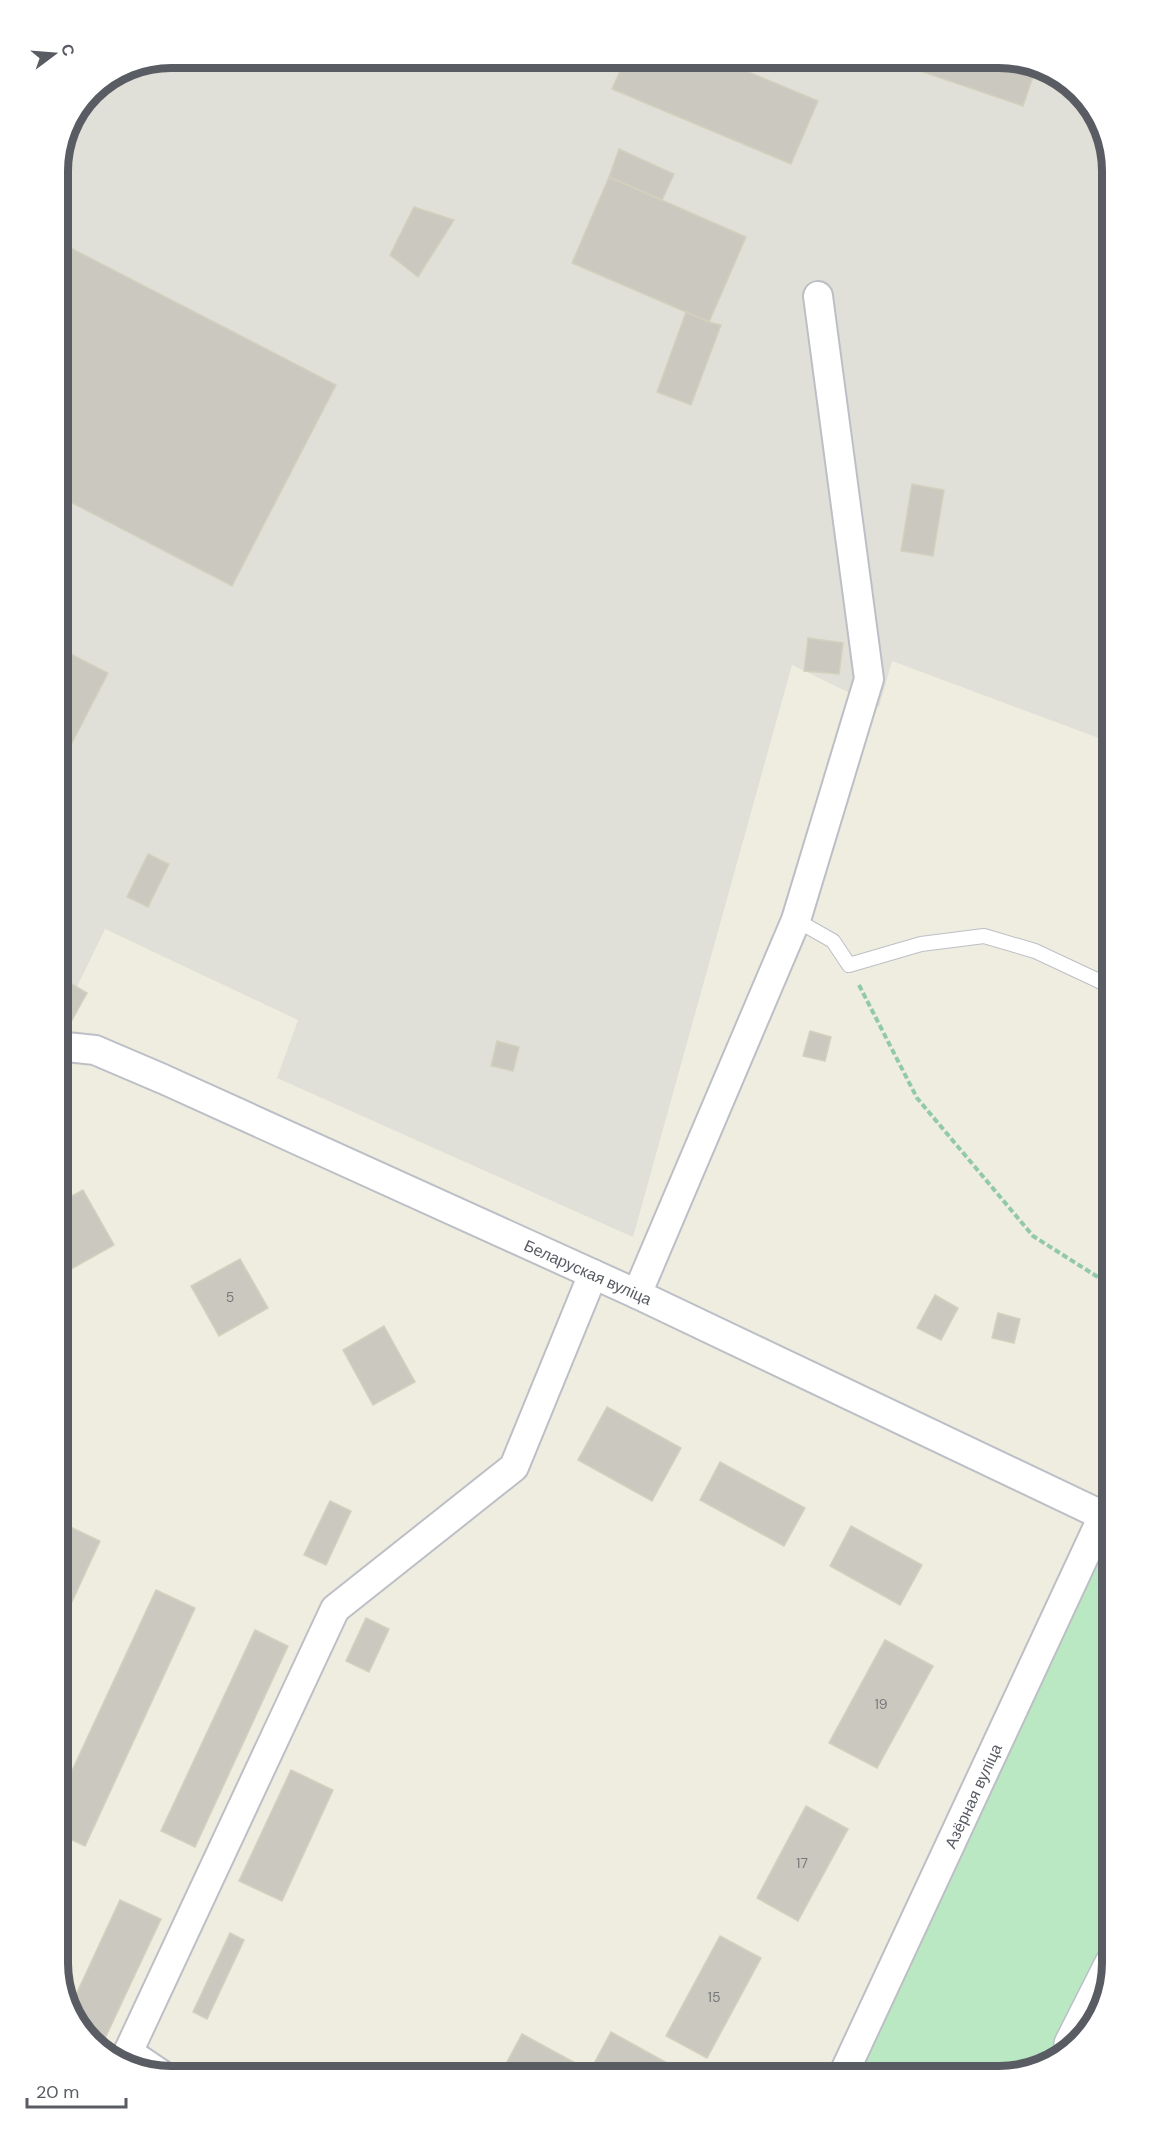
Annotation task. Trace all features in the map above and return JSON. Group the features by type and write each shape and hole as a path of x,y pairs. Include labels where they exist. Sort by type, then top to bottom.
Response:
{"main road":[{"path":"1080,2026 1097,1992"}],"street":[{"path":"638,1294 796,920 869,679 818,296"},
{"name":"Беларуская вуліца","path":"68,1047 95,1050 638,1294 1102,1515"},
{"path":"126,2056 335,1609 514,1467 593,1274"},
{"name":"Азёрная вуліца","path":"847,2066 1102,1531"}],"lane":[{"path":"796,920 832,941 849,965 921,944 984,936 1035,951 1102,982"}],"path":[{"path":"849,965 917,1098 1033,1236 1102,1281"}],"shaded area":[{"path":"157,68 1005,68 1038,75 1050,81 1071,98 1088,119 1094,131 1100,151 1102,171 1102,739 892,661 879,707 792,665 633,1237 277,1078 298,1020 105,929 77,987 87,993 68,1027 68,164 71,144 78,125 103,93 119,81"},
{"path":"1102,1022 1102,1033 1098,1031"}],"green space":[{"path":"1102,1541 1102,1966 1064,2042 1038,2059 1018,2065 998,2066 847,2066"}],"building":[{"path":"621,68 739,68 818,101 791,164 612,89"},
{"path":"921,68 1005,68 1034,74 1023,106 920,71"},
{"path":"619,149 674,174 662,200 609,177"},
{"path":"609,177 746,237 709,322 572,263"},
{"path":"414,207 454,220 418,277 390,255"},
{"path":"68,247 336,385 232,586 68,501"},
{"path":"686,312 721,325 691,405 657,392"},
{"path":"912,484 944,490 933,556 901,551"},
{"path":"808,638 843,643 839,674 804,671"},
{"path":"68,653 108,673 68,751"},
{"path":"148,854 169,864 148,907 127,897"},
{"path":"68,982 87,993 68,1027"},
{"path":"810,1031 831,1037 825,1061 803,1056"},
{"path":"497,1041 519,1047 513,1071 491,1066"},
{"path":"83,1190 114,1245 68,1271 68,1198"},
{"path":"240,1259 268,1308 219,1336 191,1286"},
{"path":"935,1295 958,1308 941,1340 917,1328"},
{"path":"998,1313 1020,1319 1014,1343 992,1338"},
{"path":"384,1326 415,1382 373,1405 343,1350"},
{"path":"607,1407 681,1448 652,1501 578,1460"},
{"path":"720,1462 805,1508 784,1546 700,1500"},
{"path":"330,1501 351,1511 326,1565 304,1555"},
{"path":"68,1526 100,1541 68,1610"},
{"path":"851,1526 922,1565 900,1605 830,1566"},
{"path":"156,1590 195,1608 85,1846 68,1838 68,1779"},
{"path":"366,1618 389,1629 369,1672 346,1661"},
{"path":"255,1630 288,1646 195,1847 161,1831"},
{"path":"885,1640 933,1666 877,1768 829,1743"},
{"path":"291,1770 333,1790 282,1901 239,1881"},
{"path":"806,1806 848,1829 798,1921 757,1898"},
{"path":"120,1900 161,1919 104,2041 81,2015 74,1999"},
{"path":"230,1933 244,1940 207,2019 193,2012"},
{"path":"720,1936 761,1958 707,2058 666,2036"},
{"path":"611,2032 673,2066 593,2066"},
{"path":"522,2034 581,2066 505,2066"}]}
